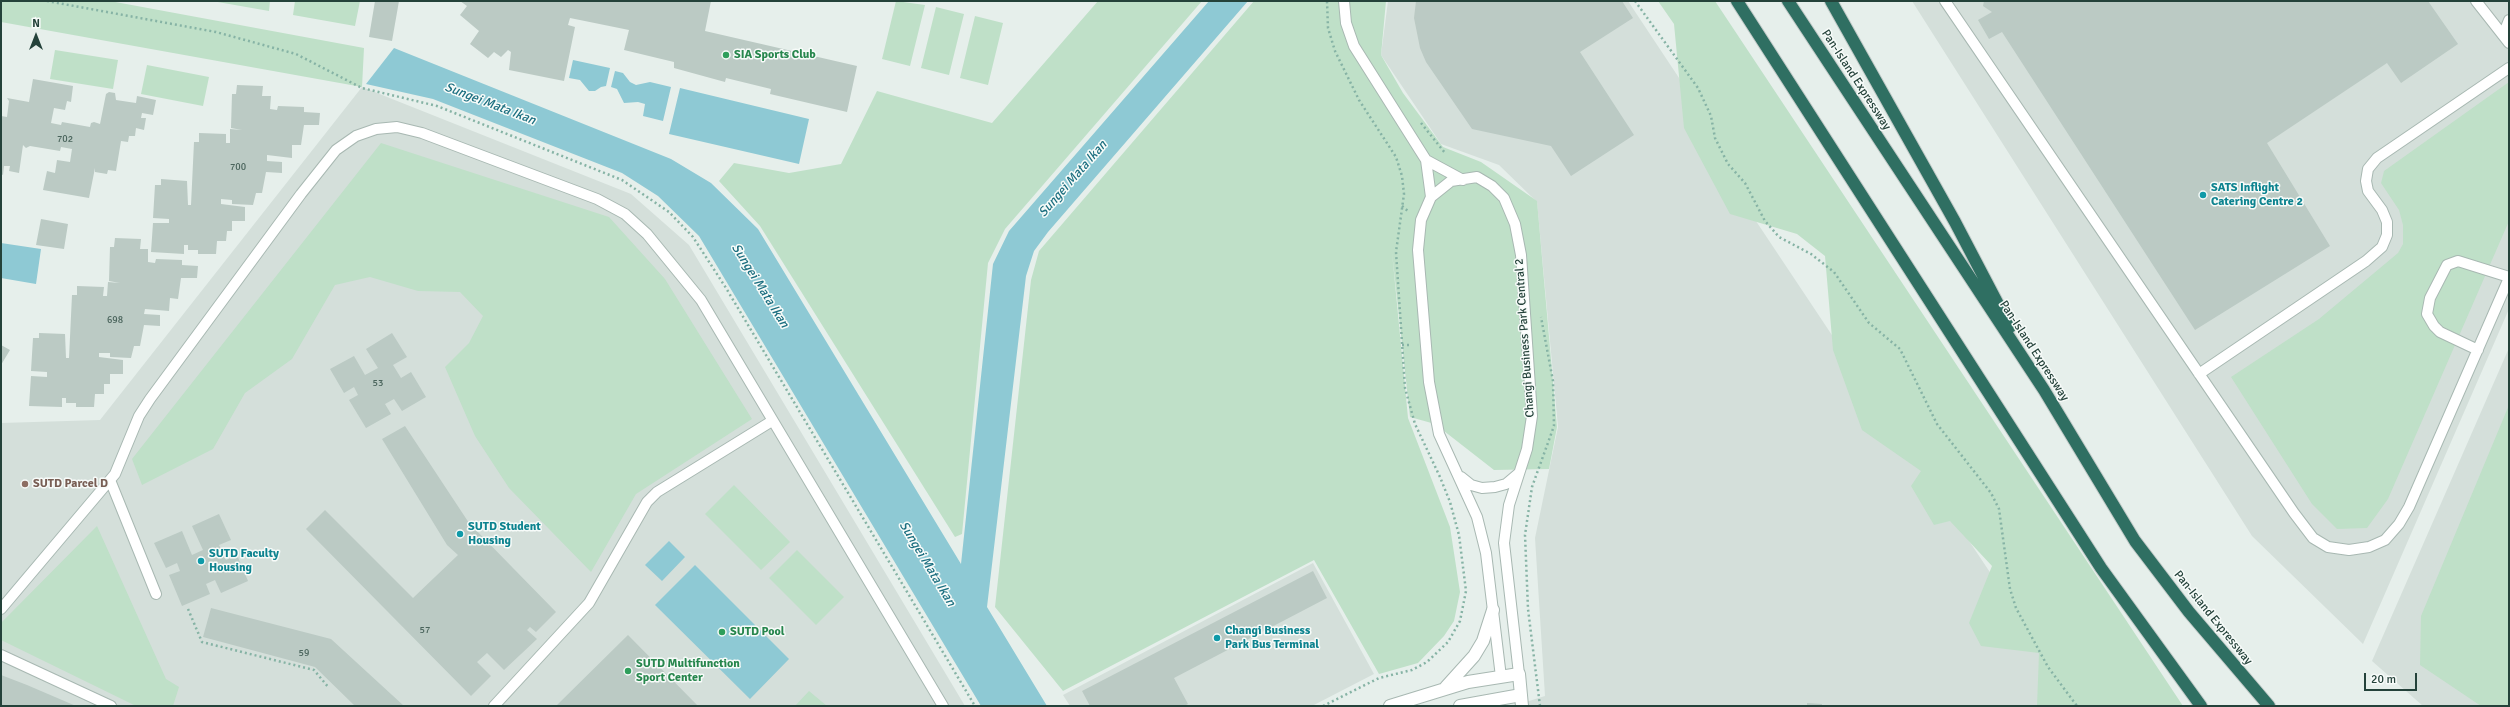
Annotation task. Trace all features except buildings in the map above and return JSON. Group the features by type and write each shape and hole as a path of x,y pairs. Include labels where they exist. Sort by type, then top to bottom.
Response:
{"highway":[{"path":"1737,1 2101,568 2201,706"},
{"name":"Pan-Island Expressway","path":"1788,1 2044,390 2135,541 2189,612 2269,706"},
{"path":"1831,1 1955,222 2044,390"}],"street":[{"name":"Changi Business Park Central 2","path":"1445,688 1474,656 1483,641 1493,610"},
{"path":"1390,706 1445,688 1519,674"},
{"name":"Changi Business Park Central 2","path":"1519,674 1522,701"},
{"name":"Changi Business Park Central 2","path":"1500,677 1502,702"},
{"path":"1460,706 1522,701"}],"lane":[{"path":"1344,1 1346,23 1354,46 1426,160 1431,197"},
{"path":"1944,1 2313,538 2328,548 2349,550 2369,548 2385,540 2399,524 2409,507 2478,350 2509,277 2458,261 2447,265 2430,298 2427,314 2434,326 2440,332 2478,350"},
{"path":"2476,1 2506,39"},
{"path":"2506,39 2509,20"},
{"path":"2199,374 2366,261 2382,247 2387,235 2387,222 2382,210 2368,191 2366,181 2368,169 2377,158 2509,68"},
{"path":"1,609 110,480 123,456 139,416 150,399 301,194 336,150 356,136 376,129 397,127 444,141 597,199 625,214 647,234 701,300 943,706"},
{"path":"1426,160 1463,180"},
{"name":"Changi Business Park Central 2","path":"1500,677 1486,553 1481,531 1460,476 1439,434 1429,382 1418,250 1421,220 1431,197 1451,181 1476,177 1492,186 1504,198 1515,224 1521,255 1532,416 1527,449 1509,505 1504,543 1519,674"},
{"path":"494,706 589,603 647,502 657,492 772,421"},
{"path":"1460,476 1471,485 1482,488 1496,487 1506,484 1519,473"},
{"path":"110,480 156,594"},
{"path":"1,655 111,706"}],"path":[{"path":"47,1 216,32 296,54 362,88 437,106 622,180 669,212 693,237 726,288 975,706"},
{"path":"1322,706 1379,678 1412,670 1427,662 1448,642 1460,621 1466,591 1459,535 1450,502 1415,424 1406,388 1396,252 1404,194 1402,176 1396,157 1359,100 1335,51 1328,28 1327,1"},
{"path":"1635,1 1698,88 1711,116 1715,138 1728,164 1745,183 1765,222 1779,237 1811,254 1834,272 1869,323 1900,349 1937,424 1991,493 1999,509 2010,589 2016,608 2048,667 2077,706"},
{"path":"1416,118 1446,154 1451,157"},
{"path":"1540,312 1553,381 1554,426 1532,487 1525,535 1528,609 1540,706"},
{"path":"188,609 202,642 314,670 329,688"}],"shaded area":[{"path":"1388,1 1628,1 1691,96 1708,149 2079,706 1513,706 1545,696 1535,538 1558,427 1537,202 1499,165 1441,144 1381,55"},
{"path":"1912,1 2509,1 2509,309 2363,644 2252,536"},
{"path":"362,87 631,194 689,245 965,706 1,706 1,423 100,420"},
{"path":"2509,348 2509,706 2423,706 2372,661"},
{"name":"Changi Business Park Bus Terminal","path":"1313,563 1374,674 1312,706 1070,706 1063,695"}],"green space":[{"path":"1,1 110,1 364,48 362,87 1,22"},
{"path":"212,1 270,1 269,11"},
{"path":"295,1 360,1 355,26 293,15"},
{"path":"896,1 925,5 910,66 882,59"},
{"path":"1098,1 1202,1 1005,229 988,263 962,534 955,537 760,226 719,181 734,163 789,173 841,164 877,91 992,123"},
{"path":"1254,1 1386,1 1381,55 1403,93 1443,147 1481,162 1537,201 1557,427 1549,469 1494,470 1435,424 1410,417 1392,252 1408,418 1450,527 1460,592 1454,621 1444,636 1418,663 1379,674 1314,560 1063,691 995,607 1031,280 1039,251"},
{"path":"1658,1 1715,1 2183,706 2037,706 2039,653 1981,646 1969,623 1992,566 1950,521 1934,525 1911,486 1921,471 1862,430 1833,350 1825,256 1797,234 1730,214 1684,128 1674,24"},
{"path":"936,7 964,14 949,75 921,68"},
{"path":"975,16 1003,23 988,85 960,78"},
{"path":"55,50 118,60 113,89 50,79"},
{"path":"147,65 209,77 203,106 141,94"},
{"path":"2509,82 2509,221 2388,499 2367,528 2337,529 2312,504 2231,377 2319,319 2398,253 2403,244 2403,225 2399,210 2381,183 2384,171"},
{"path":"381,143 609,217 665,279 752,419 636,494 591,572 509,488 475,436 445,367 469,343 483,316 460,292 418,291 370,277 335,285 292,359 245,393 213,449 142,485 132,459"},
{"path":"2509,405 2509,706 2481,706 2420,665 2421,616"},
{"path":"734,485 790,542 761,570 705,514"},
{"path":"97,526 166,679 179,687 173,706 136,706 1,640 1,623"},
{"path":"797,550 844,597 816,625 769,578"},
{"path":"809,691 827,706 795,706"}],"water":[{"name":"Sungei Mata Ikan","path":"1209,1 1248,1 1048,232 1034,251 1026,276 987,607 1047,706 981,706 699,236 658,196 622,173 433,99 366,84 394,48 671,159 711,183 758,229 961,564 993,264 1009,231"},
{"path":"573,60 610,68 606,86 595,91 589,91 580,80 569,78"},
{"path":"615,71 623,73 630,82 636,85 650,82 671,87 663,121 643,116 645,104 638,102 624,103 617,89 611,87"},
{"path":"680,88 809,119 799,164 669,134"},
{"path":"1,243 41,249 36,284 1,278"},
{"path":"669,541 685,557 662,581 645,565"},
{"name":"SUTD Pool","path":"695,565 789,659 750,699 655,605"}],"place":[{"name":"SIA Sports Club","path":"726,55"},
{"name":"SATS Inflight Catering Centre 2","path":"2203,195"},
{"name":"SUTD Parcel D","path":"25,484"},
{"name":"SUTD Student Housing","path":"460,534"},
{"name":"SUTD Faculty Housing","path":"201,561"},
{"name":"SUTD Pool","path":"722,632"},
{"name":"Changi Business Park Bus Terminal","path":"1217,638"},
{"name":"SUTD Multifunction Sport Center","path":"628,671"}]}
